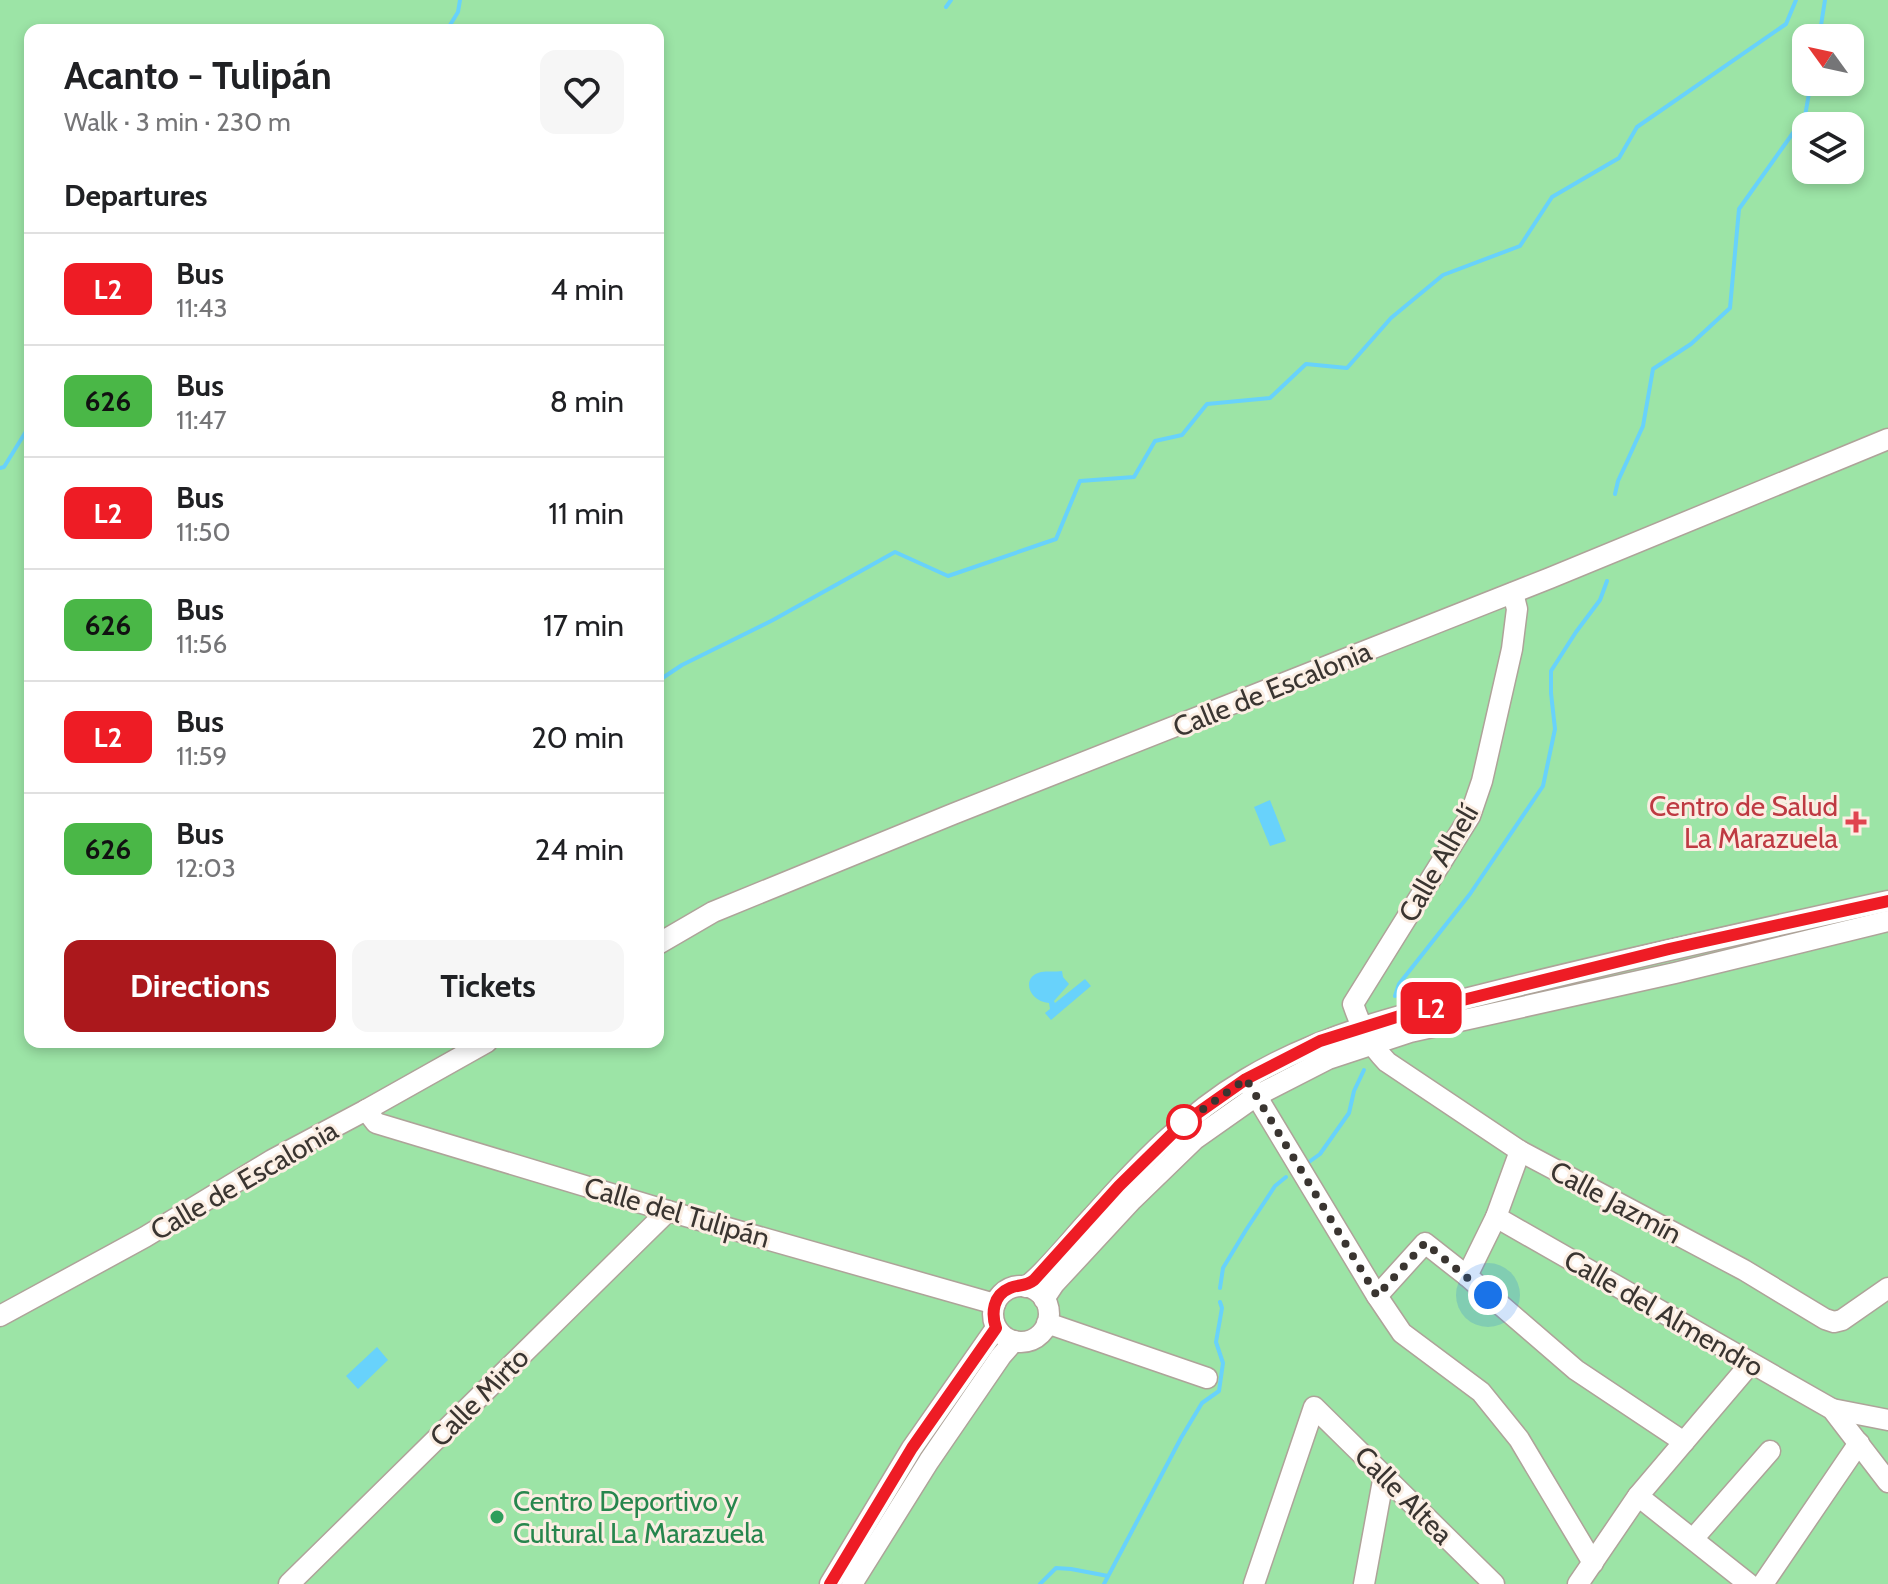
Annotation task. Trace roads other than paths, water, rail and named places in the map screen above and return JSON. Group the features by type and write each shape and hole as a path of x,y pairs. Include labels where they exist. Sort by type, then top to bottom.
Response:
{"street":[{"name":"Calle de Escalonia","path":"664,941 713,912 1513,593 1888,439"},
{"name":"Calle Alhelí","path":"1366,1036 1353,1004 1470,816 1482,781 1512,649 1517,609 1513,593"},
{"path":"1366,1036 1422,1010 1669,949 1888,901"},
{"path":"1026,1287 1119,1186 1182,1124 1251,1087 1320,1041 1410,1032 1675,973 1888,921"},
{"name":"Calle Jazmín","path":"1366,1036 1387,1062 1520,1151 1744,1270 1825,1319 1834,1322 1842,1320 1888,1288"},
{"name":"Calle de Escalonia","path":"0,1316 145,1237 272,1160 476,1048"},
{"path":"1251,1087 1402,1333 1481,1392 1519,1439 1593,1563"},
{"path":"1044,1299 1054,1284 1132,1200 1195,1139 1225,1116 1251,1087"},
{"name":"Calle del Tulipán","path":"366,1110 376,1123 668,1211 995,1304"},
{"path":"1467,1276 1496,1217 1520,1151"},
{"name":"Calle Mirto","path":"289,1584 668,1211"},
{"name":"Calle del Almendro","path":"1496,1217 1832,1409 1888,1420"},
{"path":"1377,1296 1425,1243 1576,1370 1684,1442"},
{"path":"1011,1287 1026,1287 1044,1299 1047,1323 1030,1340 1014,1341 996,1328 993,1320 995,1304 1004,1291 1011,1287"},
{"path":"1047,1323 1207,1378"},
{"path":"830,1584 912,1448 996,1328"},
{"path":"852,1584 929,1461 1014,1341"},
{"path":"1578,1584 1638,1496 1751,1363"},
{"name":"Calle Altea","path":"1254,1584 1314,1407 1494,1584"},
{"name":"Calle del Almendro","path":"1832,1409 1888,1482"},
{"path":"1763,1584 1859,1443"},
{"path":"1693,1539 1770,1451"},
{"path":"1364,1584 1384,1475"},
{"path":"1638,1496 1749,1584"}],"water":[{"path":"1270,800 1286,841 1270,846 1254,807"},
{"path":"1062,971 1069,984 1055,1003 1085,979 1091,986 1051,1020 1045,1013 1050,1009 1049,1003 1036,998 1029,984 1034,975 1041,972"},
{"path":"377,1347 388,1360 358,1389 346,1376"}],"waterway":[{"path":"451,24 458,12 460,0"},
{"path":"946,7 951,0"},
{"path":"664,677 895,552 948,576 1056,539 1080,481 1134,477 1155,441 1182,435 1207,404 1270,398 1306,364 1347,368 1391,318 1443,275 1520,246 1552,197 1619,158 1637,127 1786,24 1796,0"},
{"path":"1821,24 1825,0"},
{"path":"1615,494 1643,426 1653,369 1691,344 1730,308 1739,209 1805,116 1809,96"},
{"path":"0,468 4,467 24,435"},
{"path":"1395,996 1399,984 1470,894 1543,786 1555,729 1551,671 1600,600 1607,581"},
{"path":"1309,1162 1320,1154 1349,1113 1354,1091 1364,1070"},
{"path":"1220,1288 1223,1268 1275,1186 1286,1177"},
{"path":"1104,1584 1181,1438 1202,1403 1219,1391 1223,1363 1216,1342 1222,1308 1220,1302"},
{"path":"1040,1584 1056,1568 1108,1576"}],"place":[{"name":"Centro de Salud La Marazuela","path":"1856,822"},
{"name":"Centro Deportivo y Cultural La Marazuela","path":"497,1517"}]}
